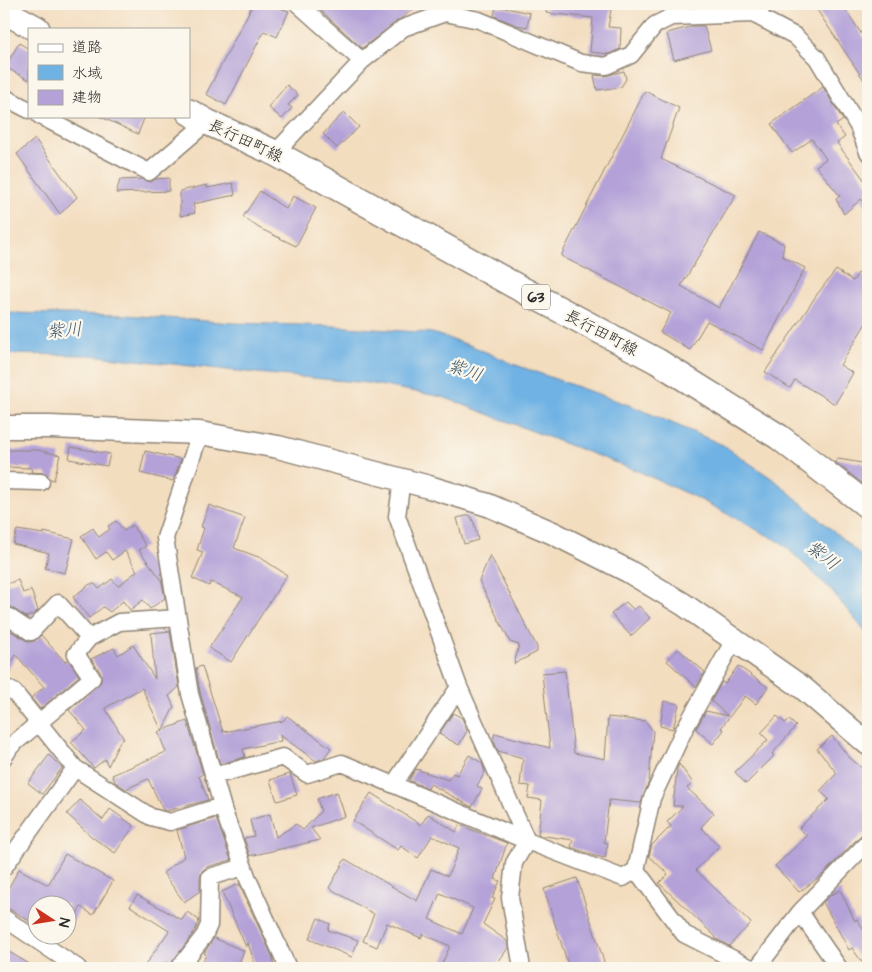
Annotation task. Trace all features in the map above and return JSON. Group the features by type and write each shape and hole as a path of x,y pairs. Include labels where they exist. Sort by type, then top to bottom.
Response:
{"main road":[{"name":"長行田町線","path":"198,117 275,153 656,361 779,437 868,506"}],"street":[{"path":"298,4 362,61"},
{"path":"753,14 766,4"},
{"path":"275,153 362,61 402,28 449,8 581,63 606,66 631,55 655,25 671,17 753,14 795,36 817,58 858,126 868,152"},
{"path":"4,98 28,110"},
{"path":"44,118 149,172 198,117"},
{"path":"4,427 200,433 278,447 429,487 488,505 553,533 675,599 803,688 868,744"},
{"path":"200,433 165,538 190,694 222,806 244,867 288,968"},
{"path":"402,480 397,516 458,686 527,842"},
{"path":"4,481 40,482"},
{"path":"4,614 31,632 58,603 89,638"},
{"path":"4,757 10,746 92,678 76,654 89,638 119,622 178,618"},
{"path":"214,776 283,757 307,774 342,763 527,842 623,878 636,870 652,798 684,730 734,640"},
{"path":"394,784 458,686"},
{"path":"4,687 14,692 75,768 151,818 170,822 222,806"},
{"path":"4,867 75,768"},
{"path":"522,968 510,898 514,863 527,842"},
{"path":"757,968 800,912 868,842"},
{"path":"179,968 204,936 209,925 210,877 244,867"},
{"path":"636,870 684,934 751,968"},
{"path":"800,912 839,968"},
{"path":"4,918 78,968"}],"water":[{"name":"紫川","path":"4,313 125,315 233,323 332,326 432,333 472,346 516,365 637,408 723,445 777,482 868,561 868,635 830,589 782,543 701,500 640,472 443,397 368,383 89,355 4,354"}],"building":[{"path":"253,4 267,4 289,11 277,37 264,31 226,105 206,94"},
{"path":"314,4 420,4 362,48"},
{"path":"547,4 612,4 608,27 621,28 620,49 609,54 590,52 593,18 546,13"},
{"path":"813,4 842,4 868,44 868,86"},
{"path":"496,6 530,13 527,27 516,25 494,16"},
{"path":"694,26 704,26 711,50 674,60 667,33"},
{"path":"19,43 28,48 28,79 5,67"},
{"path":"624,71 626,79 621,87 597,90 594,75 605,76"},
{"path":"287,85 298,95 288,105 292,108 282,119 268,107"},
{"path":"823,87 843,120 836,125 845,137 837,143 868,185 868,209 861,199 844,214 836,199 840,196 816,166 826,159 812,139 792,153 771,124"},
{"path":"645,91 679,108 661,159 736,195 681,286 719,308 759,232 784,244 782,256 805,268 763,350 707,321 690,350 660,332 671,313 561,256"},
{"path":"344,112 359,127 337,148 323,134"},
{"path":"103,118 144,118 138,134"},
{"path":"35,139 77,197 60,214 17,154"},
{"path":"169,178 169,191 116,193 120,180 142,179 150,182 156,179"},
{"path":"233,183 235,195 193,204 195,213 180,216 180,191 207,185 207,188"},
{"path":"260,191 286,209 293,196 316,208 296,246 259,228 243,217"},
{"path":"836,270 853,281 858,273 868,279 868,320 840,365 853,373 835,404 795,380 790,388 765,372 818,293"},
{"path":"71,447 110,454 107,466 69,459"},
{"path":"37,450 60,455 54,480 50,479 46,473 31,472 32,468 4,467 4,451"},
{"path":"145,451 181,459 173,481 140,473"},
{"path":"838,459 862,463 868,468 868,488 835,462"},
{"path":"209,505 245,518 234,548 261,558 287,575 231,662 209,648 243,597 211,582 209,586 192,578 203,552 197,550 204,528 201,527"},
{"path":"470,515 478,540 464,544 457,518"},
{"path":"116,521 124,531 132,525 146,546 139,550 161,579 165,598 150,609 143,600 130,610 123,601 110,612 103,607 89,618 73,597 90,584 95,584 99,589 112,579 118,586 137,571 125,551 112,560 106,552 96,559 81,536 93,528 99,537 110,529 108,526"},
{"path":"17,530 44,534 44,532 74,539 65,573 45,568 49,553 13,544"},
{"path":"490,555 537,647 537,652 514,664 519,645 510,642 479,581"},
{"path":"18,580 23,593 31,590 38,610 26,617 6,604 4,599 4,585"},
{"path":"626,602 634,610 639,606 650,618 631,636 611,614"},
{"path":"4,627 29,642 35,641 41,635 65,662 68,659 79,676 40,709 31,698 44,687 16,655 4,676"},
{"path":"170,631 179,687 169,696 174,707 162,731 142,688 105,708 124,739 120,741 108,766 105,759 94,768 71,742 86,730 69,710 101,682 101,673 91,659 114,648 118,655 133,645 155,679 151,633"},
{"path":"678,649 705,672 696,687 667,661"},
{"path":"202,666 223,732 283,721 287,716 331,748 324,758 316,761 280,735 281,741 243,749 245,757 220,764 200,692 196,668"},
{"path":"738,666 768,687 756,704 745,696 721,728 724,730 713,744 696,729 706,711 728,716 711,701 722,682 725,684"},
{"path":"565,671 574,753 605,759 608,717 645,721 653,731 649,781 641,803 609,800 604,842 608,843 605,858 571,847 573,840 538,835 542,800 528,798 530,786 520,785 523,758 498,751 493,739 495,733 550,748 542,673"},
{"path":"664,701 679,704 673,729 660,726"},
{"path":"453,713 462,718 467,731 459,745 439,734"},
{"path":"777,716 785,723 789,720 796,726 772,754 774,756 746,784 735,772 768,740 761,733"},
{"path":"187,721 203,774 199,776 208,800 167,811 163,810 148,779 126,789 115,782 112,775 166,752 158,732"},
{"path":"832,736 849,757 868,773 868,832 861,835 821,876 799,892 775,866 807,836 799,828 829,799 820,791 837,773 817,749"},
{"path":"49,755 62,768 42,794 28,783"},
{"path":"469,755 482,763 485,772 477,786 482,789 472,807 430,784 428,789 409,780 416,769 448,780 453,773 457,775"},
{"path":"679,764 693,783 687,788 714,813 701,827 719,846 696,870 751,923 729,946 715,938 659,883 668,874 649,856 652,845 671,826 667,822 683,806 673,806"},
{"path":"290,774 297,795 277,801 270,780"},
{"path":"337,792 345,816 311,828 320,840 250,856 244,838 254,836 250,820 270,814 276,837 296,824 303,830 321,811 317,799"},
{"path":"371,793 421,825 428,814 456,832 459,825 507,843 495,879 500,881 492,898 495,899 483,924 507,941 508,948 494,968 440,968 450,946 423,934 421,938 387,923 377,947 363,941 374,914 329,888 345,859 417,901 431,869 448,876 459,848 432,836 418,858 401,846 398,850 353,821","holes":["440,893 473,908 462,934 429,919"]},
{"path":"80,800 103,820 110,809 134,826 115,853 92,837 67,814"},
{"path":"216,818 231,860 207,867 202,871 200,891 184,902 163,873 184,857 177,830"},
{"path":"65,854 113,881 93,915 81,907 78,912 78,894 28,894 28,920 4,906 4,896 19,869 48,885"},
{"path":"577,878 606,968 569,968 544,889"},
{"path":"239,884 272,956 275,968 256,968 248,943 246,947 222,892"},
{"path":"840,890 855,921 857,919 868,937 868,968 866,968 852,948 849,950 823,902"},
{"path":"137,895 182,920 187,912 199,920 195,931 170,965 166,962 162,968 143,968 169,931 130,906"},
{"path":"318,918 330,924 328,930 358,940 352,957 309,939"},
{"path":"214,938 244,951 237,968 212,968 202,964 206,954 204,953"},
{"path":"4,949 36,968 4,968"}]}
